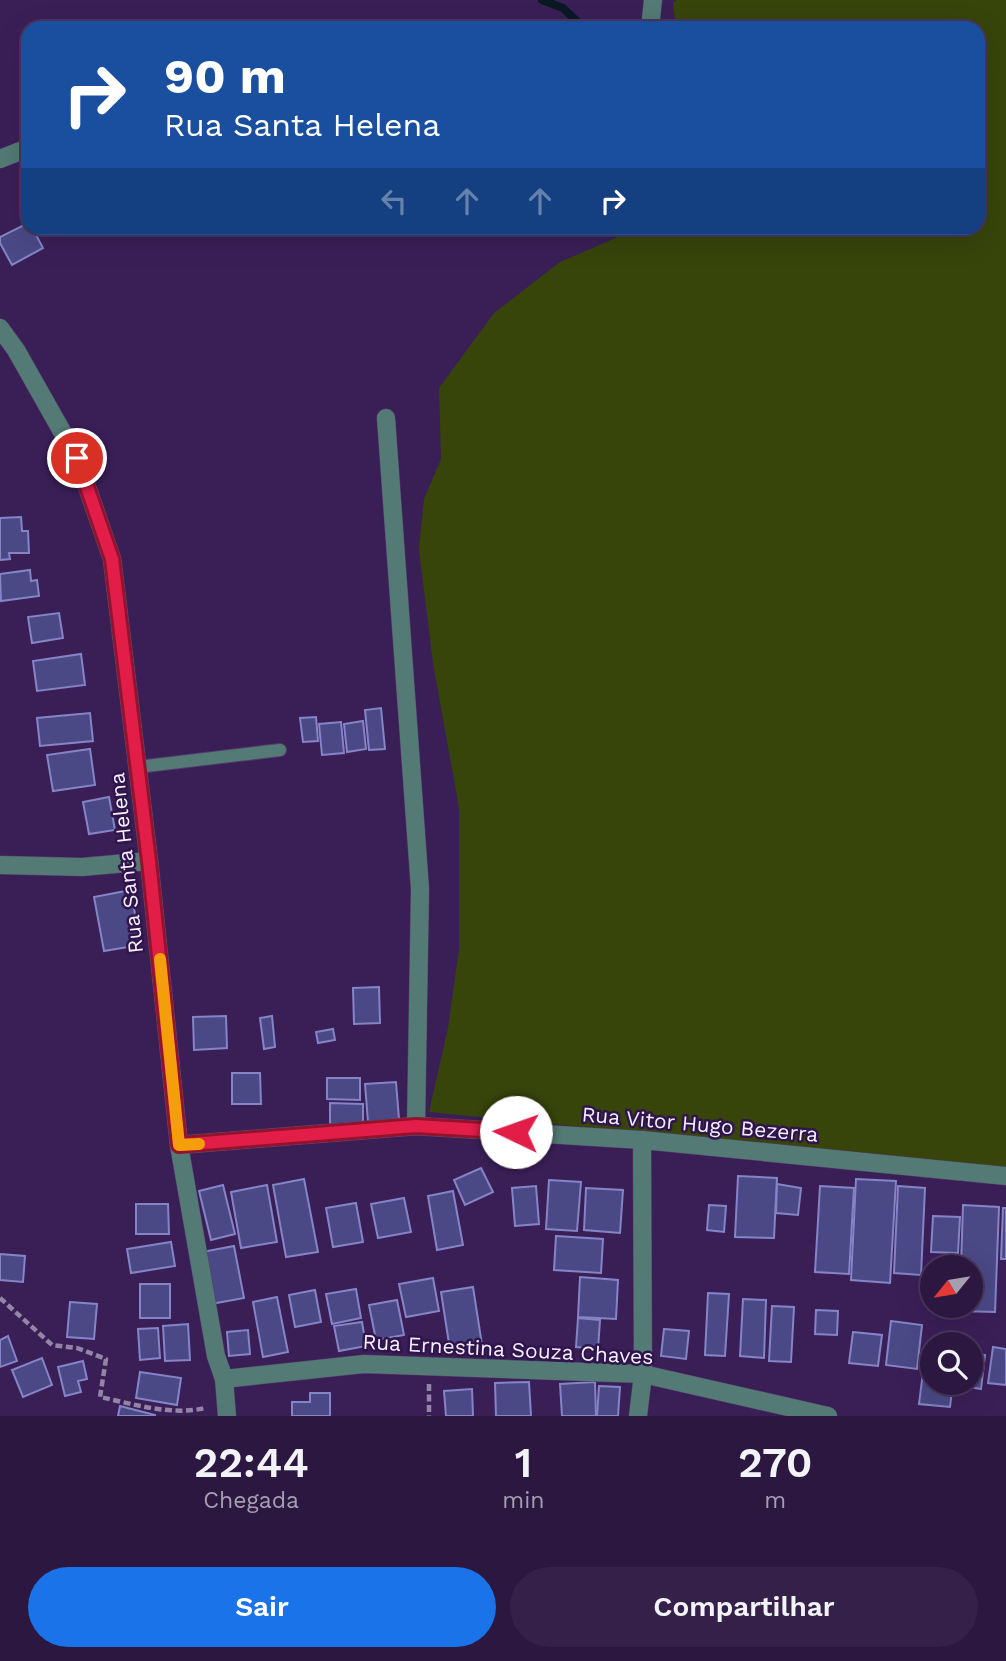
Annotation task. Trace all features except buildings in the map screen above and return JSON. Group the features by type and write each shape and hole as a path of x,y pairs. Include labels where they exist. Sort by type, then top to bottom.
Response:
{"street":[{"path":"651,21 653,0"},
{"path":"0,159 21,151"},
{"name":"Rua Santa Helena","path":"0,328 16,350 77,458 112,559 149,861 179,1145 213,1343 224,1379 227,1410"},
{"path":"386,418 420,889 416,1126"},
{"path":"0,865 82,867 149,861"},
{"name":"Rua Vitor Hugo Bezerra","path":"179,1145 416,1126 642,1140 1006,1176"},
{"path":"638,1416 643,1374 642,1140"},
{"name":"Rua Ernestina Souza Chaves","path":"224,1379 364,1364 643,1374 828,1416"}],"lane":[{"path":"138,767 280,750"}],"path":[{"path":"0,1297 52,1345 77,1348 106,1359 100,1397 166,1410 227,1410"},
{"path":"427,1366 429,1416"}],"green space":[{"path":"677,0 1006,0 1006,1169 429,1112 448,1028 459,949 459,808 433,663 419,550 424,499 441,459 439,388 494,313 560,262 623,235 985,235 985,21 675,21 673,3"}],"waterway":[{"path":"542,0 563,8 577,21"}],"slow traffic":[{"path":"160,959 179,1145 199,1144"}],"route":[{"path":"77,458 112,559 149,861 179,1145 416,1126 516,1132"}]}
